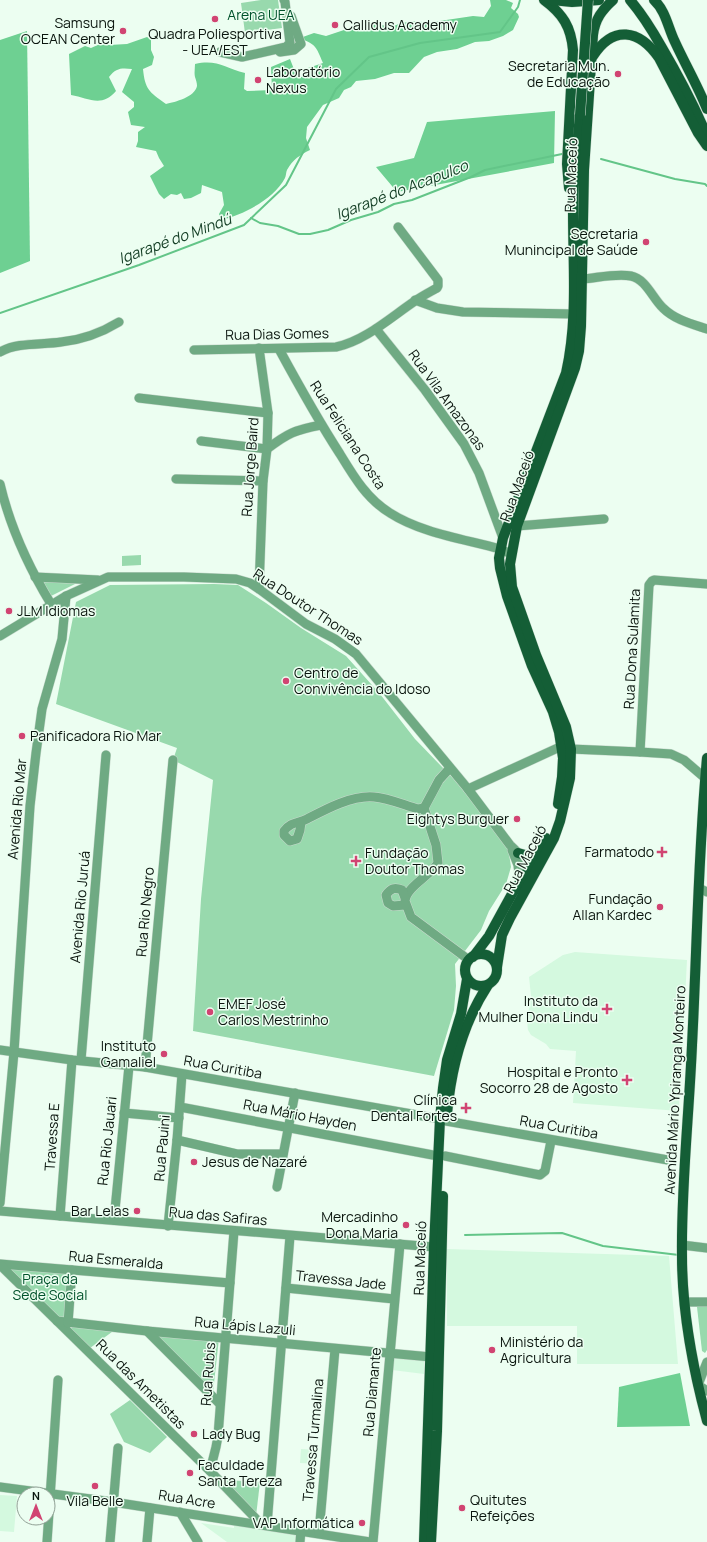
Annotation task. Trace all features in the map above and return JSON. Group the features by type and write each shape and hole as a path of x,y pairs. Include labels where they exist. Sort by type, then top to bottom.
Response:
{"main road":[{"path":"544,0 561,15 569,27 572,38 573,50 567,164 573,209"},
{"path":"552,0 572,2 599,0"},
{"name":"Rua Maceió","path":"497,967 502,935 525,882 528,870 548,834 560,796 566,748 557,722 532,666 508,596 498,558 503,538 566,373 573,335 573,209 588,0"},
{"name":"Rua Maceió","path":"471,958 488,936 554,838 560,821 570,778 566,748 566,727 536,655 512,587 510,554 517,526 575,368 580,338 584,170 593,35 596,20 613,0"},
{"path":"630,0 651,29 691,100 707,136"},
{"path":"654,0 661,8 674,40 707,109"},
{"path":"592,58 600,45 611,37 621,34 634,35 644,42 659,58 698,133 707,146"},
{"name":"Avenida Mário Ypiranga Monteiro","path":"707,758 705,778 703,890 686,1127 682,1245 685,1302 698,1386 707,1421"},
{"path":"518,853 525,855 537,855"},
{"path":"483,954 495,962 497,967 497,976 492,983 488,985 476,986 467,978 465,969 471,958 483,954"},
{"name":"Rua Maceió","path":"424,1542 434,1247 443,1120 448,1106 449,1075 467,978"},
{"name":"Rua Maceió","path":"452,1060 475,1006 488,985"},
{"name":"Rua Maceió","path":"431,1542 436,1431 441,1156"}],"street":[{"path":"220,52 242,57 286,47 290,43 285,1"},
{"name":"Rua Dias Gomes","path":"194,350 322,348 341,346 352,342 376,329 415,300 438,286 438,280 398,227"},
{"path":"582,280 613,276 631,276 638,279 663,308 672,316 684,322 707,328"},
{"path":"415,300 437,308 462,312 574,314"},
{"path":"0,352 16,346 73,341 90,336 118,322"},
{"name":"Rua Vila Amazonas","path":"376,329 425,390 464,444 479,473 503,538"},
{"name":"Rua Jorge Baird","path":"259,348 268,413 267,448 263,481 259,589"},
{"name":"Rua Feliciana Costa","path":"279,349 321,425 361,487 374,503 409,523 428,530 500,548 510,554"},
{"path":"139,398 268,413"},
{"path":"201,441 267,448 280,438 297,430 321,425"},
{"path":"176,479 263,481"},
{"path":"0,484 12,526 35,577 51,604"},
{"path":"517,526 604,519"},
{"name":"Rua Doutor Thomas","path":"0,636 51,604 108,577 132,576 236,579 250,583 306,624 335,639 356,654 468,789 510,845 518,853 526,864 528,870"},
{"name":"Rua Doutor Thomas","path":"35,577 99,580"},
{"name":"Rua Dona Sulamita","path":"640,752 648,585 654,580 707,584"},
{"name":"Avenida Rio Mar","path":"0,1203 14,1052 30,806 35,760 42,709 62,639 66,596"},
{"path":"468,789 566,748 671,754 684,760 705,778"},
{"name":"Avenida Rio Juruá","path":"77,1060 106,755"},
{"name":"Rua Rio Negro","path":"145,1067 173,760"},
{"path":"450,768 439,780 424,808 436,845 438,863 435,868 407,894 405,902 411,916 471,958"},
{"path":"301,822 357,797 375,797 418,808 424,808"},
{"name":"Rua Doutor Thomas","path":"510,845 525,882"},
{"name":"Rua Curitiba","path":"0,1050 145,1067 668,1160"},
{"name":"Travessa E","path":"60,1216 77,1060"},
{"name":"Rua Rio Jauari","path":"114,1220 129,1066"},
{"name":"Rua Pauini","path":"168,1226 182,1074"},
{"path":"278,1187 294,1093"},
{"name":"Rua Mário Hayden","path":"180,1107 540,1175 544,1173 551,1140"},
{"path":"124,1113 179,1118"},
{"path":"177,1140 237,1154 283,1154"},
{"name":"Rua das Safiras","path":"0,1212 434,1247"},
{"name":"Rua Rubis","path":"210,1471 216,1447 234,1231"},
{"path":"264,1525 282,1343 290,1236"},
{"name":"Rua Diamante","path":"373,1542 400,1244"},
{"path":"682,1245 707,1248"},
{"name":"Rua Esmeralda","path":"0,1265 230,1284"},
{"name":"Rua das Ametistas","path":"0,1265 264,1525"},
{"path":"68,1323 72,1270"},
{"name":"Travessa Jade","path":"286,1288 394,1299"},
{"path":"685,1302 707,1302"},
{"name":"Rua Lápis Lazuli","path":"57,1321 147,1331 431,1357"},
{"path":"147,1331 220,1404"},
{"name":"Travessa Turmalina","path":"319,1533 335,1349"},
{"path":"707,1362 698,1386 707,1391"},
{"path":"51,1486 58,1380"},
{"path":"110,1542 118,1448"},
{"name":"Rua Acre","path":"0,1487 16,1489"},
{"name":"Rua Acre","path":"56,1495 301,1530 370,1542"},
{"path":"147,1542 150,1508"},
{"path":"180,1512 198,1542"},
{"path":"47,1542 48,1526"},
{"path":"300,1542 301,1530"}],"shaded area":[{"name":"Instituto da Mulher Dona Lindu","path":"575,952 687,960 682,1057 680,1057 679,1111 573,1103 576,1051 550,1049 546,1044 531,1035 528,1030 527,1021 531,996 529,977 563,955"},
{"path":"447,1249 669,1256 678,1364 577,1364 577,1326 447,1326"},
{"path":"393,1358 424,1360 424,1374 392,1370"},
{"path":"301,1449 318,1450 317,1464 300,1463"},
{"path":"0,1495 16,1496 14,1532 0,1531"},
{"path":"201,1523 234,1528 234,1524 299,1535 298,1542 227,1542"}],"green space":[{"name":"Arena UEA","path":"261,0 278,0 282,28 245,33 241,3"},
{"path":"490,0 506,0 513,3 511,8 518,14 519,17 513,30 503,36 489,41 475,42 457,49 437,52 424,57 409,73 394,73 375,79 356,81 351,87 344,90 339,98 323,105 307,127 306,138 310,150 294,160 287,170 285,178 280,186 257,205 230,218 221,220 219,214 224,205 222,192 202,185 201,193 191,198 184,199 181,193 177,195 171,194 164,199 159,194 150,176 164,166 156,151 136,147 138,132 145,127 131,125 128,112 134,107 134,102 122,92 132,69 119,69 109,77 116,91 105,99 100,101 89,100 71,95 69,54 85,46 91,48 100,44 127,44 147,37 151,39 151,50 154,57 152,65 143,69 145,81 149,90 166,104 189,96 193,93 197,86 195,64 215,63 245,73 244,89 247,91 272,90 271,67 290,59 297,77 300,78 307,73 308,68 323,63 315,47 309,42 300,38 314,33 326,36 362,24 394,26 401,23 418,21 426,23 473,16 484,17 491,6"},
{"path":"27,31 30,261 0,273 0,40"},
{"path":"555,111 554,163 397,192 376,167 414,158 427,122"},
{"path":"141,555 141,565 122,566 122,556"},
{"path":"43,581 74,581 75,584 51,596"},
{"path":"110,585 238,585 301,628 346,656 380,694 415,739 473,799 508,847 511,867 506,884 489,911 481,930 455,964 456,986 454,1010 434,1076 193,1031 201,899 213,780 173,760 177,748 56,704 76,602"},
{"name":"Praça da Sede Social","path":"4,1266 68,1271 65,1319 58,1318"},
{"path":"707,1306 707,1350 705,1353 702,1351 697,1307"},
{"path":"72,1327 116,1329 90,1348 71,1329"},
{"path":"157,1335 219,1338 213,1392"},
{"path":"680,1373 690,1426 617,1427 619,1387"},
{"path":"130,1400 167,1437 150,1453 124,1442 110,1414"},
{"path":"225,1480 260,1482 256,1516"}],"waterway":[{"name":"Igarapé do Mindú","path":"0,313 139,265 244,225 286,185 336,89 369,57 420,43 500,32 518,7 520,0"},
{"name":"Igarapé do Acapulco","path":"251,218 260,223 278,226 299,234 310,234 328,230 351,220 378,212 394,204 412,200 485,170 562,154"},
{"name":"Igarapé do Acapulco","path":"601,159 675,179 705,184 707,186"},
{"path":"465,1235 562,1233 603,1246 679,1255"}],"place":[{"name":"Quadra Poliesportiva - UEA/EST","path":"215,19"},
{"name":"Callidus Academy","path":"335,25"},
{"name":"Samsung OCEAN Center","path":"123,31"},
{"name":"Secretaria Mun. de Educação","path":"618,74"},
{"name":"Laboratório Nexus","path":"258,80"},
{"name":"Secretaria Munincipal de Saúde","path":"646,242"},
{"name":"JLM Idiomas","path":"9,611"},
{"name":"Centro de Convivência do Idoso","path":"286,681"},
{"name":"Panificadora Rio Mar","path":"22,736"},
{"name":"Eightys Burguer","path":"517,819"},
{"name":"Farmatodo","path":"662,852"},
{"name":"Fundação Doutor Thomas","path":"356,861"},
{"name":"Fundação Allan Kardec","path":"660,907"},
{"name":"Instituto da Mulher Dona Lindu","path":"607,1009"},
{"name":"EMEF José Carlos Mestrinho","path":"210,1012"},
{"name":"Instituto Gamaliel","path":"164,1054"},
{"name":"Hospital e Pronto Socorro 28 de Agosto","path":"627,1080"},
{"name":"Clínica Dental Fortes","path":"466,1108"},
{"name":"Jesus de Nazaré","path":"194,1162"},
{"name":"Bar Lelas","path":"137,1211"},
{"name":"Mercadinho Dona Maria","path":"406,1225"},
{"name":"Ministério da Agricultura","path":"492,1350"},
{"name":"Lady Bug","path":"194,1434"},
{"name":"Faculdade Santa Tereza","path":"190,1473"},
{"name":"Vila Belle","path":"95,1486"},
{"name":"Quitutes Refeições","path":"462,1508"},
{"name":"VAP Informática","path":"362,1523"}]}
